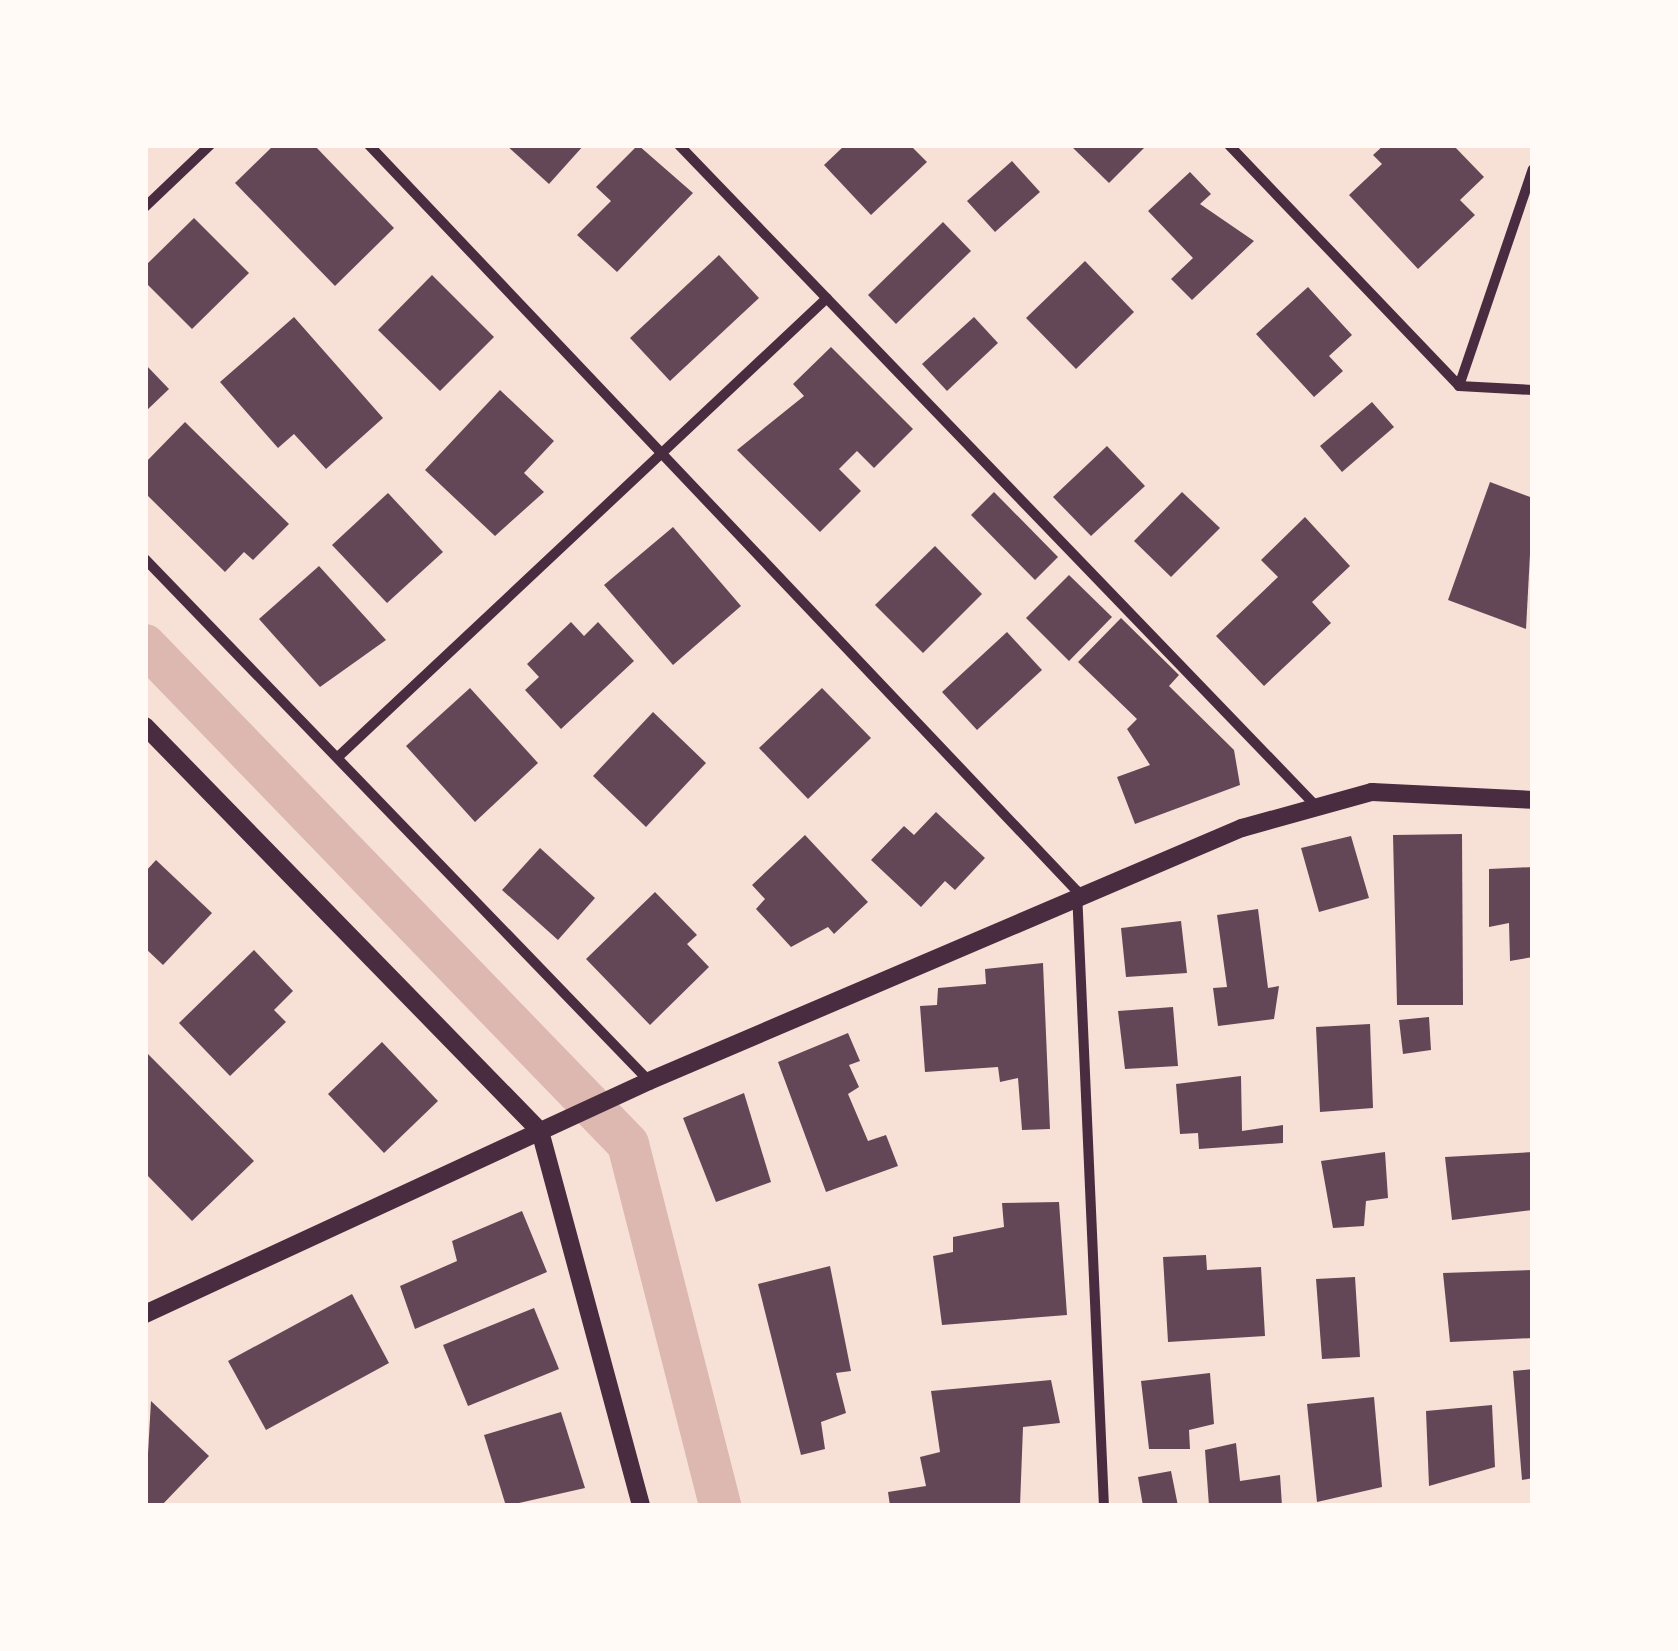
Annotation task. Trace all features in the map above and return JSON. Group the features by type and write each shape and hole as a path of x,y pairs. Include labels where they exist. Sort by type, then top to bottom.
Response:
{"street":[{"path":"145,207 210,145"},
{"path":"370,145 1077,891 1104,1506"},
{"path":"679,145 1314,804"},
{"path":"1229,145 1459,386 1533,390"},
{"path":"1459,386 1533,169"},
{"path":"339,756 827,298"},
{"path":"145,559 648,1080"},
{"path":"145,726 540,1131 641,1506"},
{"path":"145,1314 648,1080 1077,891 1314,804 1440,790 1533,800"}],"building":[{"path":"274,145 314,145 394,228 335,286 235,183"},
{"path":"506,145 584,145 549,184"},
{"path":"638,145 693,193 617,272 577,235 611,201 596,187"},
{"path":"845,145 910,145 927,162 871,215 824,165"},
{"path":"1070,145 1147,145 1109,183"},
{"path":"1384,145 1453,145 1484,177 1460,200 1475,215 1418,269 1349,195 1382,164 1373,155"},
{"path":"1012,161 1040,192 995,232 967,201"},
{"path":"1190,172 1211,194 1200,204 1254,241 1192,300 1171,279 1193,258 1148,211"},
{"path":"194,218 249,273 192,329 145,282 145,266"},
{"path":"943,222 971,251 896,324 868,295"},
{"path":"719,255 759,298 670,381 630,338"},
{"path":"1085,261 1134,312 1076,369 1026,318"},
{"path":"432,275 494,337 440,391 378,330"},
{"path":"1308,287 1352,335 1329,356 1343,371 1314,397 1256,334"},
{"path":"294,317 383,418 326,469 294,434 278,448 220,382"},
{"path":"974,317 998,343 947,391 922,364"},
{"path":"831,347 913,429 874,468 857,451 839,469 861,491 820,532 737,450 804,396 793,384"},
{"path":"145,364 169,389 145,412"},
{"path":"500,390 554,441 524,473 544,492 495,536 425,470"},
{"path":"1372,402 1394,427 1342,472 1320,446"},
{"path":"185,422 289,524 253,560 244,552 225,572 145,493 145,463"},
{"path":"1107,446 1145,486 1091,536 1053,497"},
{"path":"1490,482 1533,498 1526,629 1448,600"},
{"path":"994,492 1058,557 1035,580 971,515"},
{"path":"1182,492 1220,528 1171,577 1134,541"},
{"path":"388,493 443,552 387,603 332,545"},
{"path":"1305,517 1350,566 1312,602 1331,623 1264,686 1216,636 1278,577 1261,560"},
{"path":"673,527 741,606 673,665 604,585"},
{"path":"935,546 982,594 923,653 875,605"},
{"path":"319,566 386,640 320,687 259,619"},
{"path":"1069,575 1112,617 1069,661 1026,618"},
{"path":"1121,618 1179,675 1169,686 1234,750 1240,785 1135,824 1117,777 1150,765 1127,729 1137,719 1078,662"},
{"path":"571,622 584,636 598,622 634,661 561,729 525,690 539,677 527,664"},
{"path":"1007,632 1042,670 977,730 942,692"},
{"path":"470,688 538,763 475,822 406,746"},
{"path":"822,688 871,738 808,799 759,748"},
{"path":"653,712 706,763 646,827 593,776"},
{"path":"936,812 985,858 955,890 945,881 921,907 871,860 904,826 914,835"},
{"path":"1462,834 1463,1005 1397,1005 1393,835"},
{"path":"805,835 868,902 834,934 828,927 791,947 756,909 765,899 752,885"},
{"path":"1351,836 1369,898 1319,912 1301,848"},
{"path":"540,848 595,898 558,940 502,890"},
{"path":"156,860 212,913 163,965 145,948 145,872"},
{"path":"1533,867 1533,957 1510,961 1509,923 1489,927 1489,869"},
{"path":"655,892 697,935 687,944 709,967 650,1025 586,959"},
{"path":"1258,909 1268,988 1279,986 1274,1019 1218,1026 1213,988 1227,987 1217,915"},
{"path":"1181,921 1187,973 1126,977 1121,928"},
{"path":"254,950 293,991 274,1010 286,1022 230,1076 179,1023"},
{"path":"1043,963 1050,1129 1022,1130 1018,1078 1000,1082 998,1067 925,1072 920,1006 937,1005 938,988 986,984 985,969"},
{"path":"1173,1007 1178,1066 1125,1069 1118,1011"},
{"path":"1429,1017 1431,1050 1403,1054 1399,1020"},
{"path":"1370,1024 1373,1108 1320,1112 1316,1027"},
{"path":"848,1033 860,1061 849,1065 859,1087 848,1094 868,1141 886,1135 898,1166 826,1192 778,1062"},
{"path":"382,1042 438,1101 384,1153 328,1094"},
{"path":"145,1051 254,1161 192,1221 145,1173"},
{"path":"1241,1076 1242,1131 1283,1125 1283,1143 1199,1149 1198,1133 1180,1134 1176,1084"},
{"path":"744,1093 771,1182 716,1202 683,1118"},
{"path":"1385,1152 1388,1198 1366,1201 1364,1226 1333,1228 1321,1161"},
{"path":"1533,1152 1533,1210 1452,1220 1445,1157"},
{"path":"1059,1202 1067,1315 942,1325 933,1256 953,1252 953,1237 1004,1227 1002,1203"},
{"path":"522,1211 547,1272 415,1329 400,1286 457,1261 452,1241"},
{"path":"1206,1255 1207,1270 1261,1267 1265,1336 1168,1342 1163,1257"},
{"path":"830,1266 851,1371 836,1373 846,1413 821,1422 825,1449 801,1455 758,1284"},
{"path":"1533,1270 1533,1338 1450,1342 1443,1273"},
{"path":"1355,1277 1360,1357 1322,1359 1316,1279"},
{"path":"352,1294 389,1363 266,1430 228,1361"},
{"path":"534,1308 559,1369 468,1406 443,1345"},
{"path":"1533,1369 1533,1478 1522,1480 1513,1371"},
{"path":"1210,1373 1214,1424 1189,1430 1190,1449 1149,1449 1141,1381"},
{"path":"1051,1380 1060,1423 1023,1427 1020,1506 890,1506 888,1492 926,1486 920,1457 940,1452 931,1391"},
{"path":"1374,1397 1382,1487 1317,1502 1307,1404"},
{"path":"151,1401 209,1456 161,1506 145,1506"},
{"path":"1492,1405 1495,1467 1429,1486 1426,1411"},
{"path":"561,1412 585,1488 506,1506 484,1435"},
{"path":"1236,1443 1240,1481 1280,1475 1282,1506 1209,1506 1205,1450"},
{"path":"1171,1471 1178,1506 1143,1506 1138,1477"}],"waterway":[{"path":"145,645 628,1144 720,1506"}]}
